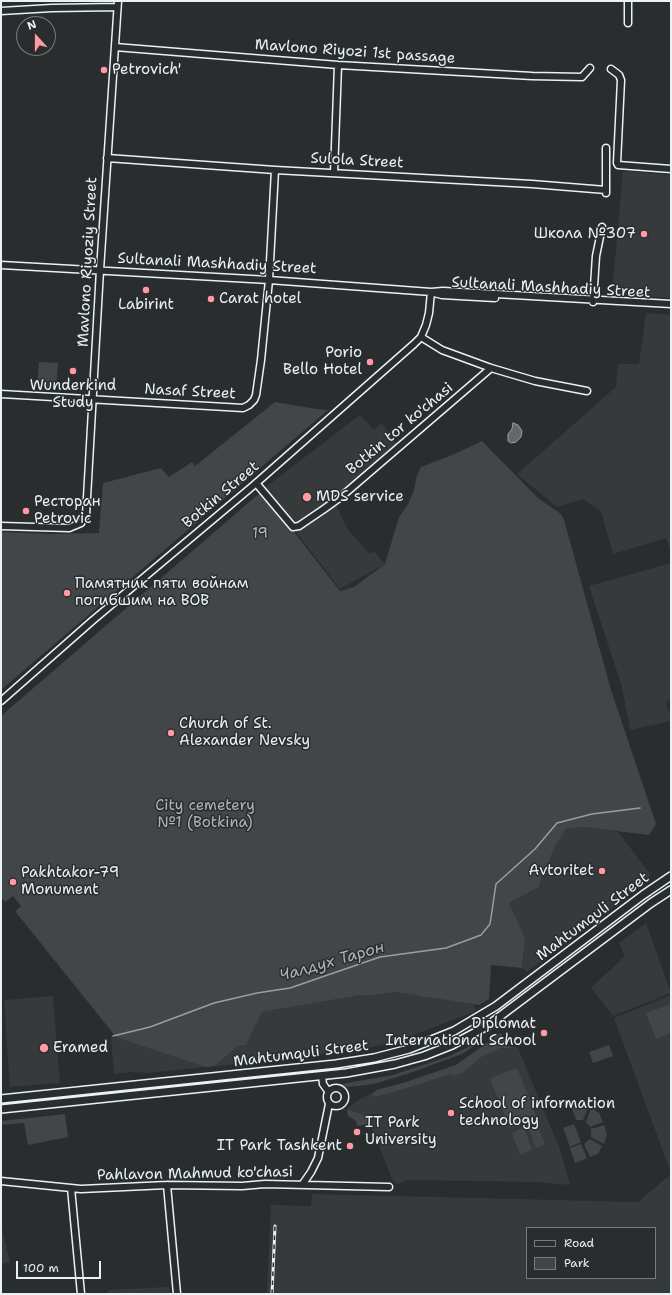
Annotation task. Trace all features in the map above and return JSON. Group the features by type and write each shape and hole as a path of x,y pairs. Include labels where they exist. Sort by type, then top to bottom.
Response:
{"main road":[{"name":"Mahtumquli Street","path":"1,1099 336,1064 374,1058 409,1049 454,1031 496,1006 643,895 671,876"},
{"name":"Mahtumquli Street","path":"1,1109 322,1076 365,1070 404,1062 443,1049 470,1036 505,1012 651,903 671,890"}],"street":[{"path":"628,1 628,22"},
{"path":"1,11 117,4"},
{"name":"Mavlono Riyoziy Street","path":"1,526 72,527 81,523 86,515 117,4"},
{"name":"Mavlono Riyozi 1st passage","path":"115,48 338,65 574,78 582,77 590,68"},
{"path":"334,173 338,65"},
{"path":"611,69 619,75 621,80 617,164 671,168"},
{"name":"Sulola Street","path":"107,158 606,192 606,148"},
{"name":"Nasaf Street","path":"1,394 243,408 249,405 254,400 256,395 268,280 275,170"},
{"path":"593,301 596,256 602,227"},
{"name":"Sultаnali Mashhadiy Street","path":"1,265 268,280 671,307"},
{"name":"Botkin Street","path":"1,701 92,621 256,483 409,349 421,337 428,319 431,292"},
{"name":"Sultаnali Mashhadiy Street","path":"593,301 671,304"},
{"path":"421,337 442,350 491,368 535,381 587,391"},
{"name":"Botkin tor ko'chasi","path":"256,483 293,527 299,526 342,496 491,368"},
{"path":"302,1185 318,1158 329,1104 327,1099 328,1091 323,1084 322,1076"},
{"path":"328,1091 333,1088 339,1088 343,1091 345,1097 343,1103 338,1106 329,1104"},
{"name":"Pahlavon Mahmud ko'chasi","path":"1,1181 81,1189 167,1185 242,1186 265,1184 389,1187"},
{"path":"167,1185 177,1294"},
{"path":"71,1188 81,1294"}],"shaded area":[{"name":"Школа №307","path":"623,171 671,175 671,298 612,294"},
{"path":"646,313 671,315 671,552 666,538 613,554 601,511 583,499 557,507 517,474 616,387 618,364 639,364"},
{"name":"MDS service","path":"360,415 374,430 382,423 398,445 336,505 348,530 370,554 374,551 385,564 340,589 263,489"},
{"path":"513,423 518,425 522,431 521,437 516,442 511,443 508,441 508,434 512,429"},
{"path":"671,563 671,698 666,704 671,721 630,730 622,687 589,586"},
{"path":"583,827 618,832 651,875 635,887 628,896 527,972 522,968 525,938 509,903 539,887 554,848 566,829"},
{"path":"646,923 671,993 613,1016 591,988 625,956 619,943"},
{"path":"395,992 463,1002 474,1005 476,1011 395,1042 357,1050 210,1067 216,1065 238,1046 246,1045 262,1012 361,995 367,996"},
{"path":"671,995 671,1173 614,1018"},
{"path":"53,996 60,1083 10,1087 4,1000"},
{"name":"School of information technology","path":"501,1033 506,1046 518,1048 561,1152 570,1185 535,1182 408,1180 397,1184 392,1179 368,1118 347,1109 358,1100 377,1090 456,1065"},
{"path":"116,1037 205,1067 148,1073 130,1072 114,1074 111,1038"},
{"path":"671,1174 671,1294 267,1294 271,1205 311,1206 312,1194 638,1202"},
{"path":"1,1225 10,1262 1,1264"},
{"path":"169,1287 170,1294 108,1294 108,1290"}],"green space":[{"path":"39,362 58,363 56,388 37,387"},
{"path":"275,402 328,410 1,690 1,532 51,534 99,533 103,483 161,468 169,477 192,462 195,466"},
{"name":"City cemetery №1 (Botkina)","path":"482,441 538,498 561,514 564,520 611,690 656,824 649,835 583,827 566,829 554,848 539,887 509,903 525,938 522,968 491,965 489,999 479,1005 395,992 367,996 361,995 262,1012 246,1045 238,1046 216,1065 210,1067 205,1067 116,1037 15,911 21,906 13,896 5,902 1,897 1,716 262,491 340,591 354,587 385,564 399,517 408,504 421,467 450,456"},
{"path":"671,1004 671,1033 656,1039 646,1013"},
{"path":"501,1033 506,1046 518,1048 500,1048 481,1057 463,1073 453,1076 450,1074 374,1097 372,1094 377,1090 456,1065"},
{"path":"483,1040 462,1054 410,1073 377,1083 359,1086 342,1087 336,1085 393,1075 447,1057"},
{"path":"609,1045 613,1056 593,1063 589,1052"},
{"path":"517,1068 537,1117 509,1128 490,1078"},
{"path":"580,1103 589,1106 583,1120 576,1120 571,1106"},
{"path":"591,1108 599,1113 603,1122 590,1127 586,1122"},
{"path":"347,1109 368,1117 370,1124 357,1126 356,1121 348,1116"},
{"path":"65,1114 68,1137 28,1145 24,1123 1,1125 1,1121"},
{"path":"574,1124 581,1142 570,1147 563,1128"},
{"path":"537,1125 545,1144 536,1148 529,1129"},
{"path":"604,1125 607,1134 604,1144 591,1137 591,1129"},
{"path":"524,1128 532,1150 520,1155 512,1133"},
{"path":"590,1139 602,1146 598,1154 590,1157 584,1144"},
{"path":"581,1144 587,1158 575,1163 570,1148"}],"waterway":[{"name":"Чалдух Тарон","path":"113,1036 150,1027 214,1003 257,993 290,988 380,957 446,948 481,935 490,924 496,884 535,849 557,823 592,814 640,808"}],"railway":[{"path":"272,1294 275,1226"}],"place":[{"name":"Petrovich'","path":"104,70"},
{"name":"Школа №307","path":"644,234"},
{"name":"Labirint","path":"146,290"},
{"name":"Carat hotel","path":"211,299"},
{"name":"Porio Bello Hotel","path":"370,362"},
{"name":"Wunderkind Study","path":"73,371"},
{"name":"MDS service","path":"307,497"},
{"name":"Ресторан Petrovic","path":"26,511"},
{"name":"Памятник пяти войнам погибшим на ВОВ","path":"67,593"},
{"name":"Church of St. Alexander Nevsky","path":"171,733"},
{"name":"Avtoritet","path":"602,871"},
{"name":"Pakhtakor-79 Monument","path":"13,882"},
{"name":"Diplomat International School","path":"544,1033"},
{"name":"Eramed","path":"44,1048"},
{"name":"School of information technology","path":"451,1113"},
{"name":"IT Park University","path":"357,1132"},
{"name":"IT Park Tashkent","path":"350,1146"}],"park label":[{"name":"19","path":"260,534"}]}
